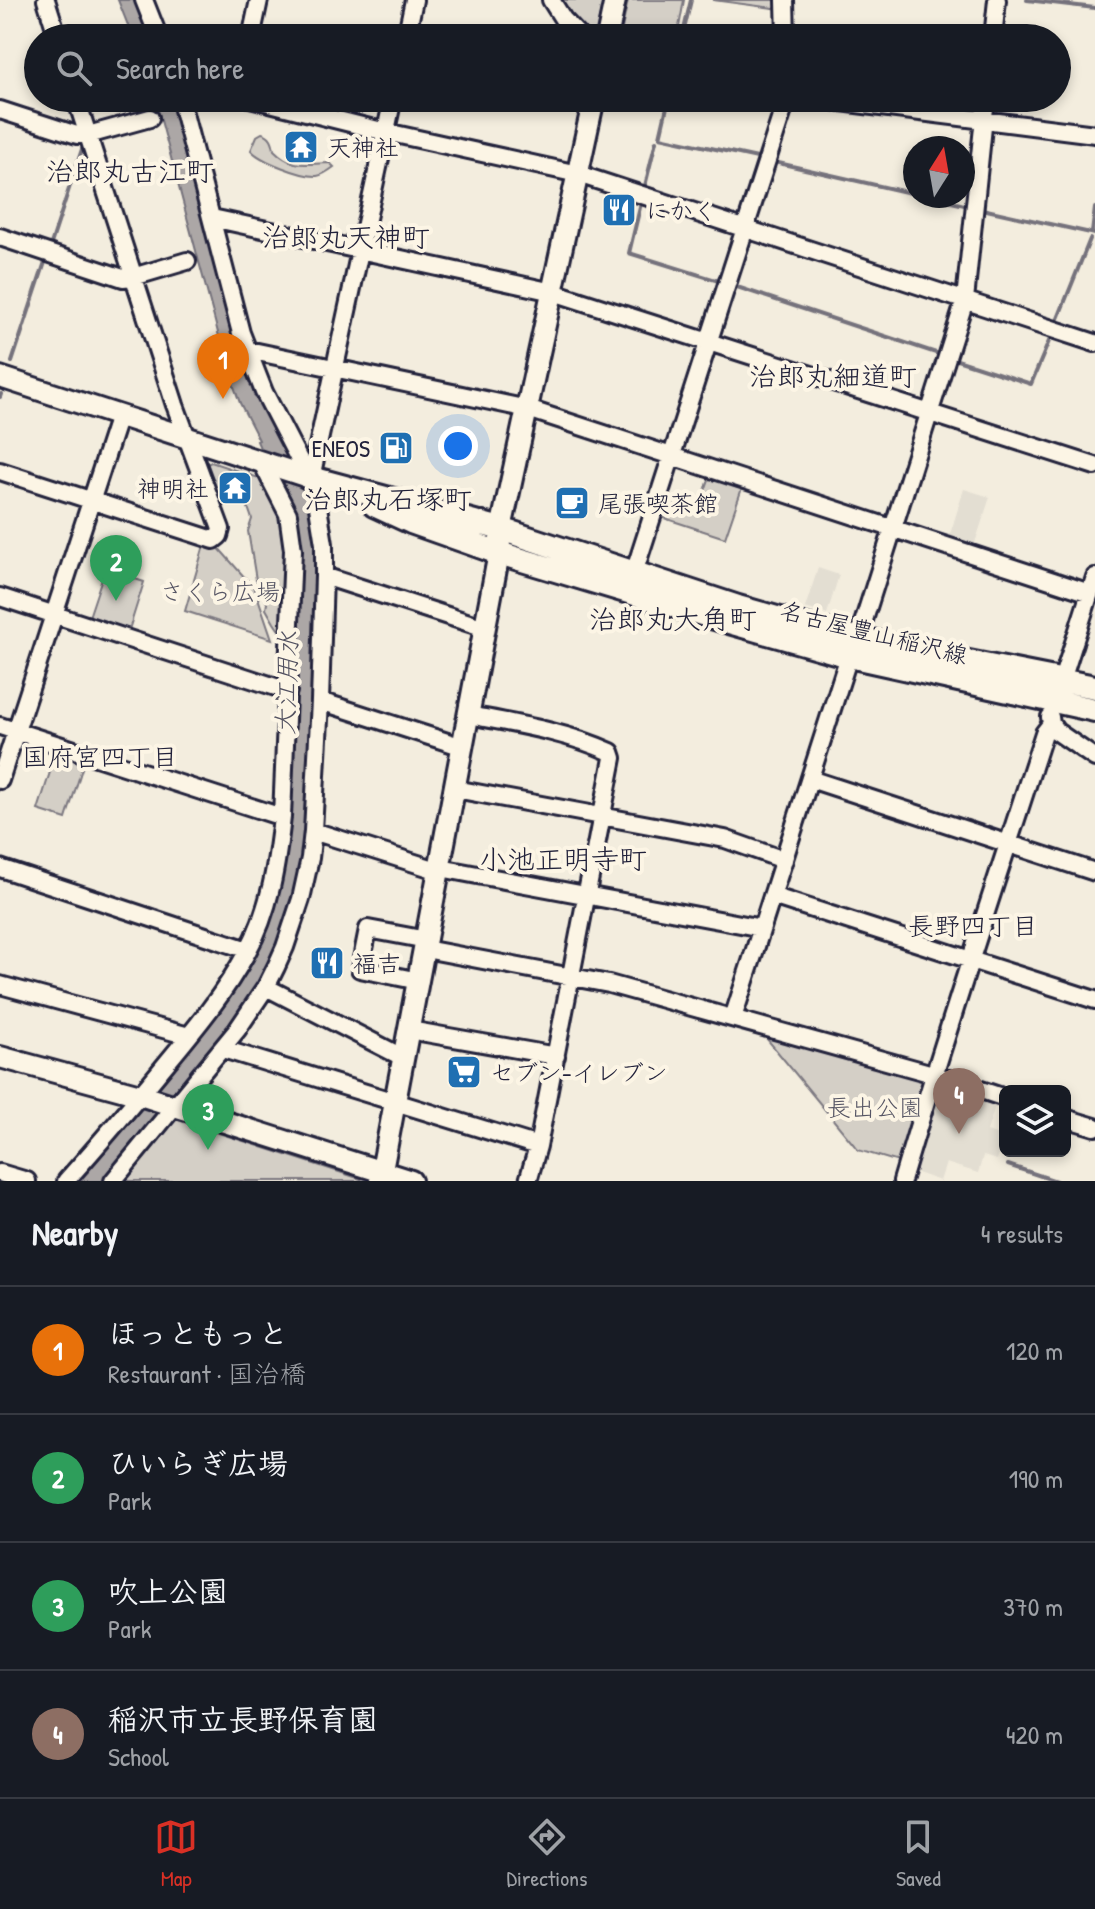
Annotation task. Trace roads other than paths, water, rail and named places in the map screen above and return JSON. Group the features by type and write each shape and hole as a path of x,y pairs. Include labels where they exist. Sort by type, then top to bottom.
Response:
{"main road":[{"name":"名古屋豊山稲沢線","path":"314,479 501,529 931,675 1058,690 1095,687"},
{"name":"名古屋豊山稲沢線","path":"314,479 411,522 499,553 715,618 854,647"},
{"name":"名古屋豊山稲沢線","path":"1058,690 1095,710"}],"street":[{"path":"46,0 54,24"},
{"path":"144,0 153,24"},
{"path":"254,24 259,0"},
{"path":"409,24 414,0"},
{"path":"551,0 568,24"},
{"path":"610,24 615,0"},
{"path":"785,0 786,24"},
{"path":"994,24 997,0"},
{"path":"0,110 77,135 88,135 150,118"},
{"path":"0,471 214,540 221,529 187,438 81,112"},
{"path":"184,112 241,333 264,392 314,479"},
{"path":"306,112 578,174 1095,343"},
{"path":"113,1181 223,1049 266,987 295,919 310,858 320,701 324,544 314,479 390,112"},
{"path":"381,1177 499,553 501,529 591,112"},
{"path":"634,573 783,112"},
{"path":"920,112 1095,134"},
{"path":"733,1018 965,300 984,112"},
{"path":"212,218 553,292 1095,466"},
{"path":"0,237 123,278 187,261"},
{"path":"248,350 528,409 892,529 1092,585 1090,613 1050,715 1056,731 1095,758"},
{"path":"0,377 314,479"},
{"path":"0,780 8,729 54,614 119,416"},
{"path":"66,1181 142,1096 220,996 248,950 270,895 282,817 293,550 288,514 263,463"},
{"path":"324,576 485,628"},
{"path":"0,597 288,691"},
{"path":"320,701 463,747"},
{"path":"469,715 543,730 611,752 613,758 538,1146 528,1181"},
{"path":"902,1181 933,1074 1044,733 1051,724"},
{"path":"8,729 282,817"},
{"path":"810,779 1095,872"},
{"path":"455,789 725,839 784,860"},
{"path":"313,831 440,870 762,928"},
{"path":"0,868 248,950"},
{"path":"772,896 1095,1000"},
{"path":"419,981 360,969 368,929 426,945 609,984 933,1074 999,1096"},
{"path":"0,985 189,1036"},
{"path":"266,987 404,1058"},
{"path":"409,1030 556,1056"},
{"path":"223,1049 538,1146"},
{"path":"0,1057 142,1096 381,1177 411,1181"},
{"path":"1071,1120 1095,1127"},
{"path":"0,1173 27,1181"}],"waterway":[{"path":"685,24 691,0"},
{"path":"1027,0 1095,8"},
{"path":"666,112 660,137 762,159"},
{"path":"645,186 656,141"},
{"path":"50,247 82,149"},
{"path":"774,162 903,191"},
{"path":"642,199 629,253 722,282"},
{"path":"1092,233 1095,208"},
{"path":"982,209 1095,234"},
{"path":"1057,321 1090,239"},
{"path":"12,362 46,259"},
{"path":"734,286 942,355"},
{"path":"954,359 1031,384 1052,334"},
{"path":"1008,1165 1056,1181"}],"place":[{"name":"天神社","path":"301,147"},
{"name":"にかく","path":"619,210"},
{"name":"ほっともっと","path":"223,399"},
{"name":"ENEOS","path":"396,448"},
{"name":"神明社","path":"235,488"},
{"name":"尾張喫茶館","path":"572,503"},
{"name":"ひいらぎ広場","path":"116,601"},
{"name":"福吉","path":"327,963"},
{"name":"セブン-イレブン","path":"464,1072"},
{"name":"稲沢市立長野保育園","path":"959,1134"},
{"name":"吹上公園","path":"208,1150"}],"district":[{"name":"治郎丸古江町","path":"130,171"},
{"name":"治郎丸天神町","path":"346,237"},
{"name":"治郎丸細道町","path":"833,376"},
{"name":"治郎丸石塚町","path":"388,499"},
{"name":"治郎丸大角町","path":"673,619"},
{"name":"国府宮四丁目","path":"100,756"},
{"name":"小池正明寺町","path":"563,859"},
{"name":"長野四丁目","path":"973,925"}],"park label":[{"name":"さくら広場","path":"220,591"},
{"name":"長出公園","path":"875,1107"}],"water label":[{"name":"大江用水","path":"286,683"}]}
